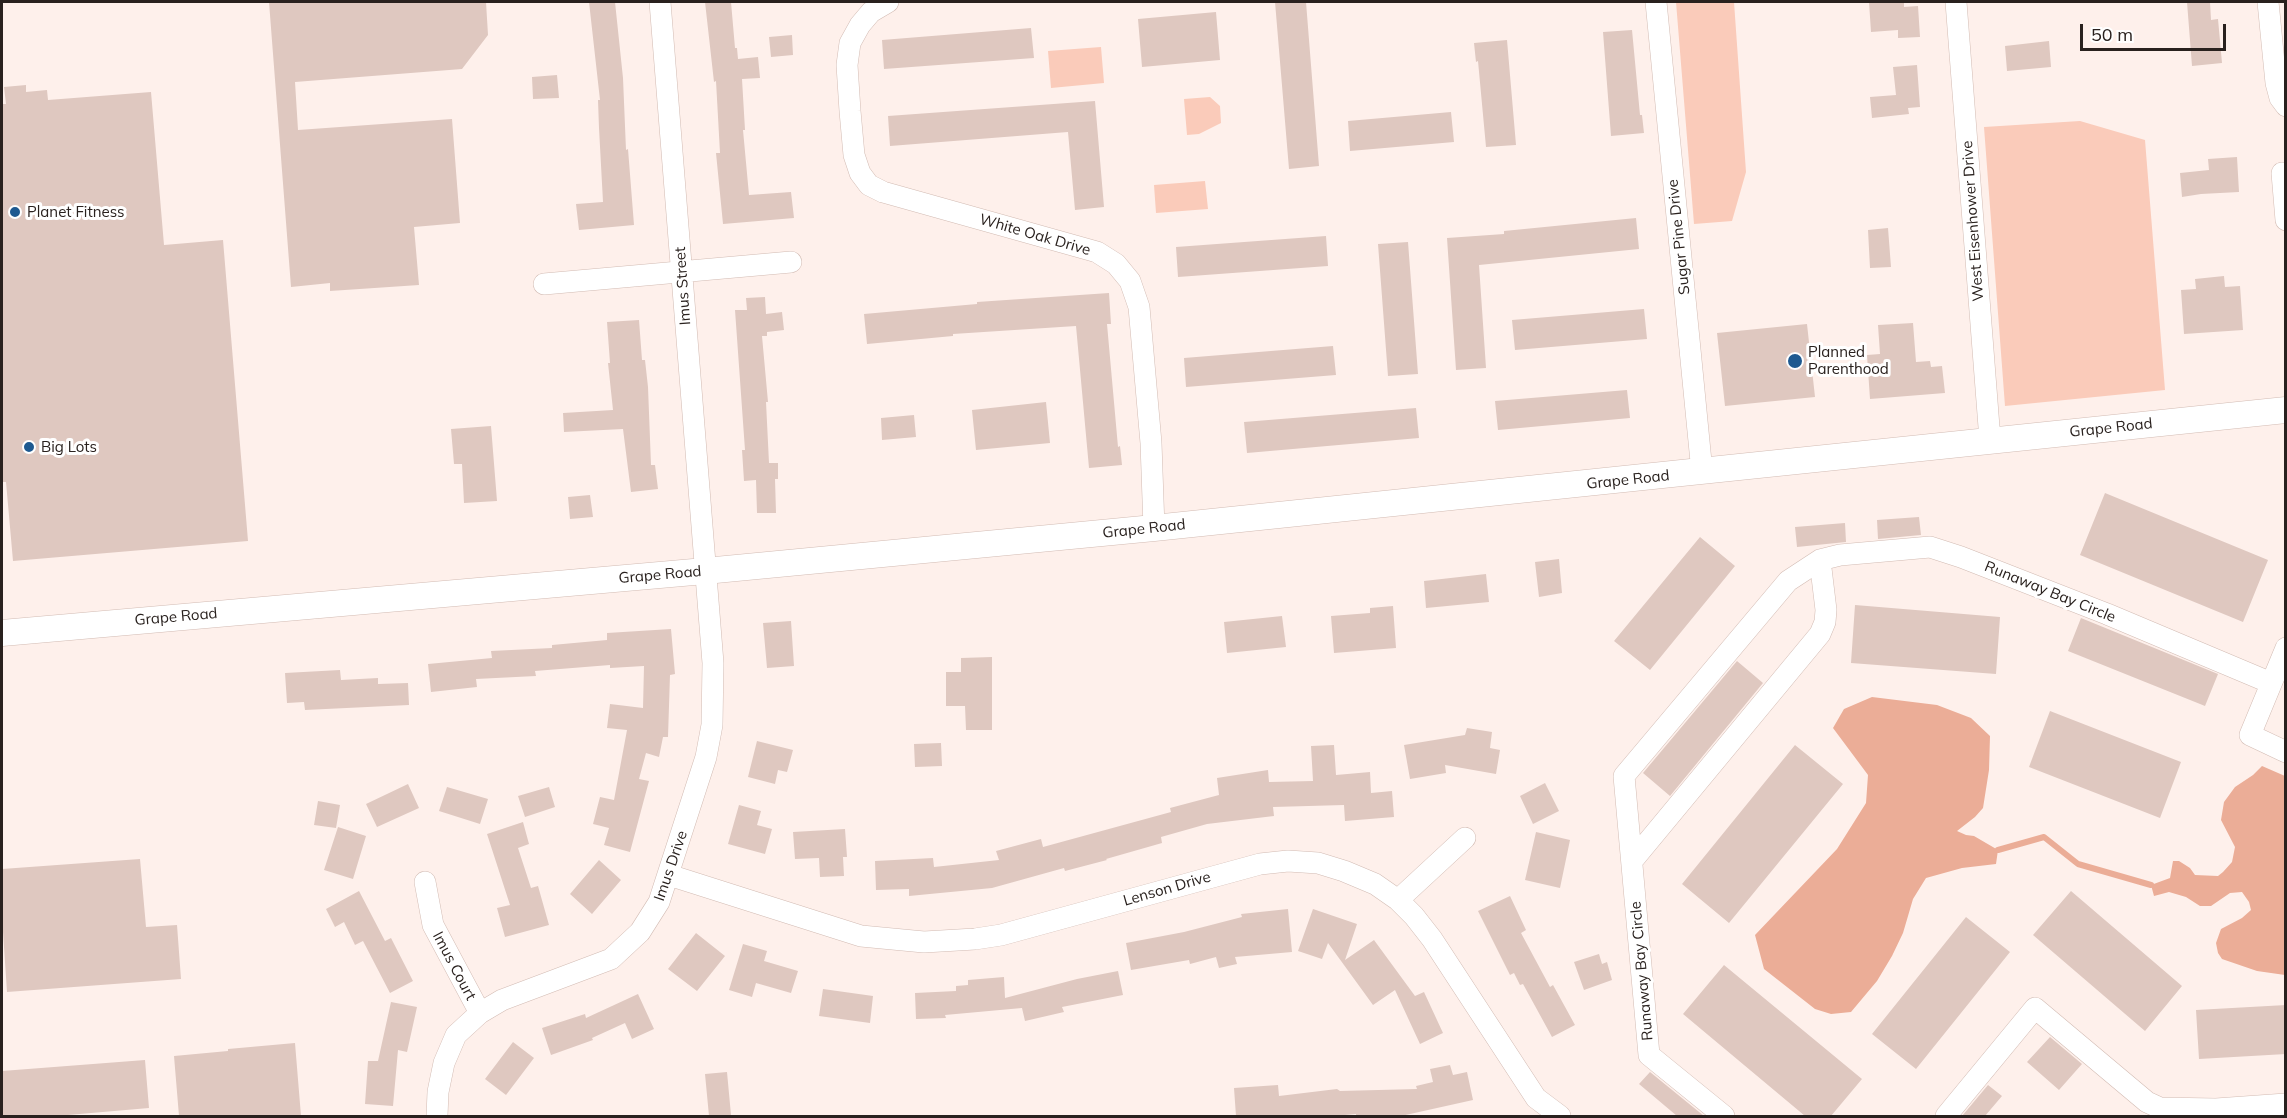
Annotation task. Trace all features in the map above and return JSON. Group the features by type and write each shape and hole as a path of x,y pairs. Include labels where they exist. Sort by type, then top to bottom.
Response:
{"main road":[{"name":"Grape Road","path":"2,633 705,571 1154,528 2286,410"}],"street":[{"name":"Imus Street","path":"660,2 705,571"},
{"name":"Sugar Pine Drive","path":"1656,2 1702,472"},
{"name":"West Eisenhower Drive","path":"1956,2 1990,440"},
{"path":"2268,2 2276,83 2280,98 2286,106"},
{"name":"White Oak Drive","path":"880,7 860,25 850,42 847,65 854,155 860,173 869,184 890,194 1097,252 1116,264 1130,281 1139,307 1151,444 1154,528"},
{"path":"2282,173 2286,220"},
{"path":"544,284 791,262"},
{"name":"Runaway Bay Circle","path":"1724,1116 1649,1055 1624,776 1788,581 1820,560 1839,555 1929,547 1961,557 2107,614 2271,683"},
{"path":"1632,861 1820,634 1825,622 1826,610 1820,560"},
{"name":"Imus Drive","path":"437,1116 438,1092 444,1063 456,1035 480,1013 502,1000 611,959 627,946 646,924 660,902 706,757 712,725 713,663 705,571"},
{"path":"2286,648 2250,735 2286,752"},
{"path":"1398,900 1465,838"},
{"name":"Lenson Drive","path":"669,875 861,936 924,942 1001,935 1260,864 1288,861 1318,863 1375,884 1398,900 1432,939 1536,1098 1552,1115"},
{"name":"Imus Court","path":"425,882 433,925 480,1013"},
{"path":"1946,1116 2035,1008 2147,1102 2160,1108 2216,1109 2286,1104"}],"shaded area":[{"path":"1676,2 1734,2 1746,172 1732,221 1694,224"},
{"path":"1101,47 1104,83 1051,88 1048,51"},
{"path":"1210,97 1220,106 1221,123 1199,134 1187,135 1184,99"},
{"path":"2080,121 2145,140 2165,390 2005,406 1984,127"},
{"path":"1205,181 1208,209 1156,213 1154,185"},
{"path":"1872,697 1937,705 1971,718 1990,736 1989,770 1983,808 1957,831 1974,836 1998,850 1996,864 1962,868 1926,878 1913,899 1903,933 1877,981 1851,1012 1831,1014 1815,1009 1764,969 1755,935 1837,849 1866,803 1868,775 1833,728 1844,709"},
{"path":"2262,766 2285,776 2285,975 2257,971 2222,959 2218,953 2216,943 2221,929 2242,918 2251,910 2242,892 2230,893 2211,906 2200,906 2186,897 2169,892 2154,896 2151,885 2170,878 2173,861 2179,861 2190,868 2195,875 2218,876 2223,872 2232,862 2235,847 2221,820 2224,802 2235,787"}],"building":[{"path":"269,2 486,2 488,35 462,69 295,82 298,130 452,119 460,223 414,227 419,285 330,291 330,283 291,287"},
{"path":"589,2 615,2 634,225 579,230 576,204 603,202 598,100 600,100"},
{"path":"705,2 731,2 738,59 758,57 760,78 742,79 745,130 743,130 749,195 791,192 794,218 723,224 716,153 720,153 716,81 714,82"},
{"path":"1275,2 1306,2 1319,166 1289,169"},
{"path":"1869,2 1904,2 1904,7 1918,6 1920,37 1898,38 1898,30 1871,32"},
{"path":"2187,2 2210,2 2211,20 2218,19 2222,63 2192,66"},
{"path":"1216,12 1220,60 1142,67 1138,19"},
{"path":"1031,28 1034,58 884,69 882,40"},
{"path":"1632,30 1640,115 1642,115 1644,133 1611,136 1603,32"},
{"path":"792,35 793,55 771,57 769,37"},
{"path":"1507,40 1516,145 1486,147 1478,61 1476,62 1474,43"},
{"path":"2049,41 2051,67 2007,71 2005,46"},
{"path":"1917,65 1920,107 1908,108 1909,114 1872,118 1870,97 1896,95 1893,67"},
{"path":"557,75 559,98 533,99 532,77"},
{"path":"26,85 26,92 47,90 48,100 151,92 164,245 223,240 248,541 13,561 6,482 2,482 2,104 6,104 4,87"},
{"path":"1095,101 1104,207 1075,210 1068,132 890,146 888,116"},
{"path":"1451,112 1454,142 1350,151 1348,121"},
{"path":"2237,157 2239,192 2182,197 2180,173 2209,170 2208,159"},
{"path":"1636,218 1639,249 1479,265 1486,368 1456,370 1447,238 1504,234 1504,231"},
{"path":"1888,228 1891,267 1870,268 1868,230"},
{"path":"1326,236 1328,266 1178,277 1176,247"},
{"path":"1408,242 1418,374 1388,376 1378,244"},
{"path":"2224,276 2225,287 2240,286 2243,330 2184,334 2181,290 2196,289 2195,279"},
{"path":"1109,293 1111,324 1107,324 1118,447 1120,446 1122,465 1089,468 1076,326 953,334 953,336 867,344 864,314 977,304 977,302"},
{"path":"765,297 766,314 782,312 784,330 767,332 767,336 762,336 768,402 766,402 769,463 778,463 778,479 775,479 776,513 757,513 756,480 744,481 742,450 745,450 735,310 747,310 746,298"},
{"path":"1644,309 1647,339 1515,350 1512,320"},
{"path":"639,320 642,360 645,360 648,387 651,465 655,465 658,489 631,492 623,429 564,432 563,413 613,410 607,322"},
{"path":"1913,323 1916,362 1930,361 1931,367 1942,366 1945,393 1870,399 1867,355 1880,354 1878,325"},
{"path":"1807,324 1815,397 1725,406 1717,333"},
{"path":"1333,346 1336,375 1186,387 1184,358"},
{"path":"1627,390 1630,418 1498,430 1495,401"},
{"path":"1046,402 1050,443 976,450 972,410"},
{"path":"1416,408 1419,438 1247,453 1244,422"},
{"path":"914,415 916,437 882,440 881,418"},
{"path":"491,426 497,501 464,503 462,464 454,464 451,429"},
{"path":"2105,493 2268,560 2243,622 2080,555"},
{"path":"590,495 593,517 570,519 568,497"},
{"path":"1919,517 1921,535 1878,539 1877,520"},
{"path":"1845,523 1846,542 1797,547 1795,527"},
{"path":"1700,537 1735,566 1650,670 1614,641"},
{"path":"1559,559 1562,593 1539,597 1535,562"},
{"path":"1486,574 1489,602 1426,608 1424,581"},
{"path":"1855,605 2000,617 1996,674 1851,663"},
{"path":"1393,606 1396,648 1334,653 1331,616 1370,613 1370,608"},
{"path":"1282,616 1286,647 1227,653 1224,622"},
{"path":"2081,618 2218,674 2205,706 2068,651"},
{"path":"791,621 794,666 767,668 763,623"},
{"path":"671,629 675,674 670,675 668,737 663,737 659,757 646,753 639,779 649,781 630,852 604,845 609,828 593,824 600,797 614,800 627,730 607,728 610,704 643,708 644,666 610,668 610,665 535,671 536,676 476,679 477,687 431,692 428,664 492,658 491,651 552,648 552,645 607,640 607,633"},
{"path":"992,657 992,730 966,730 965,706 946,706 946,672 961,672 961,658"},
{"path":"1737,661 1763,683 1670,796 1643,773"},
{"path":"340,670 341,680 378,678 378,684 408,683 409,705 305,710 304,702 287,703 285,673"},
{"path":"2050,711 2181,762 2160,818 2029,767"},
{"path":"1467,728 1492,732 1490,748 1500,750 1496,774 1445,765 1446,773 1410,779 1404,745 1465,735"},
{"path":"757,741 793,750 787,772 778,770 775,784 748,777"},
{"path":"941,743 942,766 915,767 914,744"},
{"path":"1334,745 1336,775 1370,772 1371,793 1392,791 1394,817 1345,821 1344,805 1273,807 1274,816 1207,824 1161,837 1162,843 1107,860 1065,871 1064,868 992,888 909,896 909,889 876,890 875,861 933,858 934,867 999,860 996,851 1041,839 1043,847 1171,812 1170,808 1219,795 1217,778 1268,770 1269,782 1313,781 1311,746"},
{"path":"1795,745 1843,784 1729,923 1682,884"},
{"path":"1545,783 1559,811 1533,824 1520,796"},
{"path":"408,784 419,808 377,827 366,804"},
{"path":"447,787 488,799 480,824 439,811"},
{"path":"549,787 555,807 525,817 518,796"},
{"path":"318,801 340,805 336,828 314,825"},
{"path":"739,805 761,811 757,825 772,829 765,854 728,844"},
{"path":"523,822 529,844 518,848 531,888 538,886 549,925 505,937 497,908 510,905 487,834"},
{"path":"338,827 366,836 353,879 324,870"},
{"path":"845,829 847,857 843,857 844,876 820,877 819,858 795,859 793,832"},
{"path":"1536,832 1570,840 1560,888 1525,880"},
{"path":"140,859 146,927 177,925 181,979 7,992 2,917 2,869"},
{"path":"599,860 621,880 592,914 570,894"},
{"path":"359,891 385,941 391,938 413,981 390,993 363,941 355,945 344,922 335,927 326,909"},
{"path":"2071,891 2182,986 2145,1031 2033,935"},
{"path":"1510,896 1526,930 1521,933 1550,987 1553,985 1575,1025 1552,1037 1523,984 1520,985 1514,973 1510,975 1478,911"},
{"path":"1288,909 1292,952 1235,957 1237,964 1219,968 1216,957 1190,964 1189,960 1131,970 1126,943 1184,932 1242,917 1241,914"},
{"path":"1313,909 1357,924 1345,960 1374,940 1415,996 1424,992 1443,1033 1420,1044 1395,990 1373,1005 1328,943 1322,959 1298,951"},
{"path":"1966,917 2010,952 1916,1069 1872,1034"},
{"path":"696,933 725,956 697,991 668,969"},
{"path":"743,944 767,951 764,961 798,971 791,993 756,983 752,997 729,990"},
{"path":"1599,954 1602,964 1607,962 1612,980 1584,990 1574,962"},
{"path":"1724,965 1862,1079 1831,1116 1805,1116 1683,1014"},
{"path":"1118,971 1123,995 1062,1007 1064,1012 1025,1021 1022,1008 945,1015 946,1018 916,1019 915,993 956,991 956,986 968,985 968,980 1004,977 1005,998"},
{"path":"823,989 873,996 870,1023 819,1016"},
{"path":"638,994 654,1029 632,1039 625,1023 592,1038 593,1040 551,1055 542,1028 585,1014 586,1018"},
{"path":"391,1002 417,1007 407,1052 398,1050 393,1106 365,1104 368,1061 378,1061"},
{"path":"2286,1005 2286,1054 2199,1059 2196,1010"},
{"path":"2050,1037 2082,1064 2059,1090 2027,1062"},
{"path":"513,1042 534,1058 506,1095 485,1079"},
{"path":"295,1043 301,1116 179,1116 174,1056"},
{"path":"145,1060 149,1108 68,1116 2,1116 2,1071"},
{"path":"1450,1065 1453,1075 1467,1072 1473,1100 1401,1116 1356,1116 1356,1114 1236,1116 1234,1088 1278,1085 1279,1096 1337,1089 1340,1091 1417,1089 1416,1086 1433,1082 1430,1069"},
{"path":"727,1072 731,1115 709,1116 705,1074"},
{"path":"1650,1072 1704,1116 1677,1116 1639,1084"},
{"path":"1988,1085 2002,1096 1985,1116 1962,1116"}],"waterway":[{"path":"1998,850 2044,837 2078,864 2151,885"}],"place":[{"name":"Planet Fitness","path":"15,212"},
{"name":"Planned Parenthood","path":"1795,361"},
{"name":"Big Lots","path":"29,447"}]}
